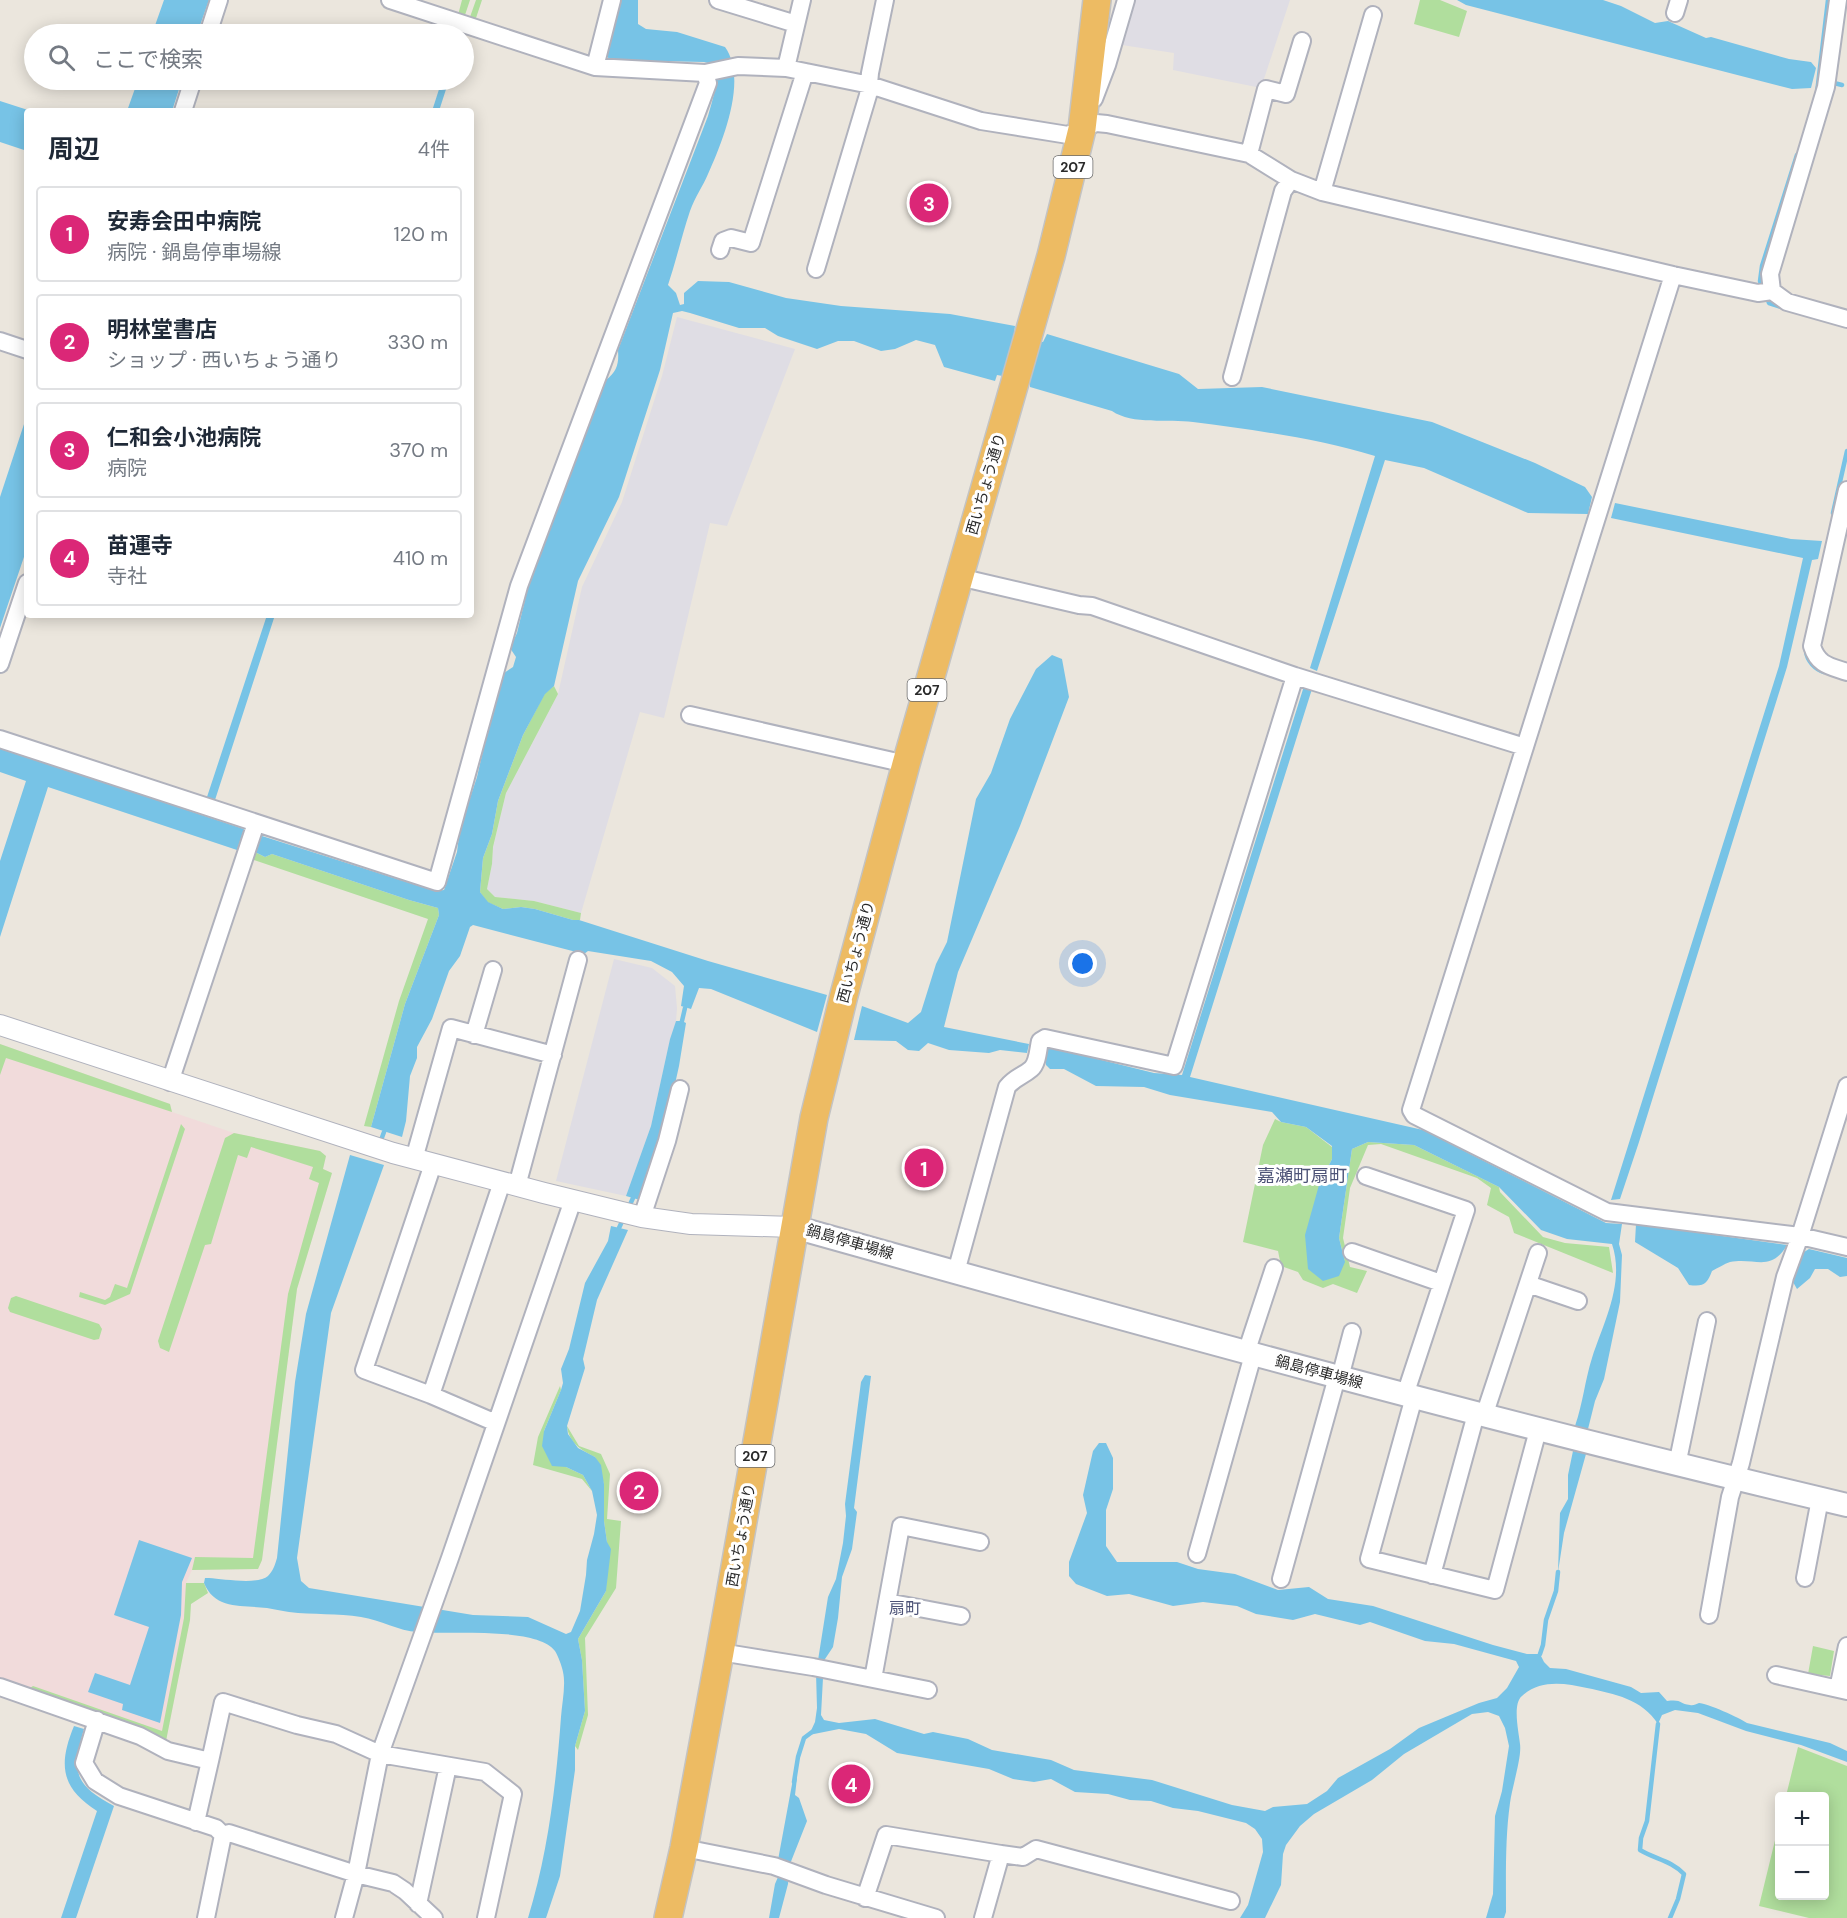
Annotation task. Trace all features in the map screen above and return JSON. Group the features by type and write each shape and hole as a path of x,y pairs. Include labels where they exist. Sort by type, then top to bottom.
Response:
{"highway":[{"name":"西いちょう通り","path":"668,1918 684,1848 720,1652 816,1108 906,764 1051,255 1082,129 1097,0"}],"main road":[{"name":"鍋島停車場線","path":"794,1227 1250,1354 1480,1415 1847,1505"}],"street":[{"path":"211,24 219,0"},
{"path":"390,0 463,24"},
{"path":"595,67 612,0"},
{"path":"718,0 796,24"},
{"path":"786,68 802,0"},
{"path":"816,269 868,95 870,73 885,0"},
{"path":"1082,129 1107,65 1125,0"},
{"path":"1765,292 1827,81 1838,0"},
{"path":"1322,192 1373,15"},
{"path":"474,27 595,67 705,73 738,66 786,68 870,85 981,121 1068,135 1096,123 1107,123 1249,154 1292,180 1322,192 1673,275 1765,292 1787,302 1847,318"},
{"path":"1249,154 1266,89 1286,94 1302,41"},
{"path":"720,250 723,241 731,238 752,243 805,72"},
{"path":"0,739 437,882 519,586 708,83 705,73"},
{"path":"184,108 190,90"},
{"path":"1232,377 1283,191 1292,180"},
{"path":"1673,275 1411,1110 1414,1115 1607,1212 1800,1236 1847,1247"},
{"path":"0,341 24,349"},
{"path":"1847,490 1812,646 1816,658 1827,666 1847,672"},
{"path":"959,577 1092,606 1295,676 1526,747"},
{"path":"0,664 24,592"},
{"path":"956,1272 1007,1087 1014,1078 1031,1070 1040,1041 1046,1038 1174,1066 1295,676"},
{"path":"690,715 906,764"},
{"path":"170,1082 256,823"},
{"path":"431,1395 510,1184 553,1055 578,960"},
{"path":"474,1035 493,970"},
{"path":"0,1025 360,1143 510,1184 642,1216 691,1224 794,1227"},
{"path":"496,1423 364,1370 424,1161 451,1029 553,1055"},
{"path":"1709,1615 1730,1497 1742,1463 1785,1277 1847,1086"},
{"path":"642,1216 667,1141 680,1089"},
{"path":"1366,1176 1466,1210 1441,1283 1409,1396 1369,1559 1495,1590 1538,1430"},
{"path":"344,1918 356,1874 380,1754 573,1200"},
{"path":"1352,1251 1441,1283"},
{"path":"1432,1575 1480,1415 1538,1253"},
{"path":"1197,1554 1274,1268"},
{"path":"1528,1284 1578,1301"},
{"path":"1677,1465 1707,1322"},
{"path":"1281,1580 1337,1377 1342,1370 1352,1332"},
{"path":"1805,1578 1820,1499"},
{"path":"873,1679 901,1526 980,1542"},
{"path":"887,1602 961,1616"},
{"path":"1776,1675 1843,1690 1847,1646"},
{"path":"720,1652 819,1668 928,1690"},
{"path":"0,1687 140,1736 168,1751 210,1761"},
{"path":"196,1822 223,1702 297,1725 336,1734 380,1754 485,1772 513,1794 486,1918"},
{"path":"97,1720 84,1763 95,1781 119,1796 216,1828 223,1835"},
{"path":"418,1904 448,1766"},
{"path":"223,1835 229,1833 356,1874 393,1882 434,1918"},
{"path":"206,1918 223,1835"},
{"path":"865,1898 886,1835 1023,1857 1036,1849 1231,1901"},
{"path":"684,1848 774,1866 794,1875 865,1898 936,1918"},
{"path":"983,1918 1002,1854"}],"shaded area":[{"path":"1134,0 1290,0 1261,88 1173,70 1174,53 1122,45"},
{"path":"677,317 795,349 727,526 710,523 664,718 640,712 581,913 534,901 495,897 487,889 493,848 506,793 558,694 582,587 622,502 662,376"},
{"path":"614,959 652,968 675,986 677,1008 676,1021 651,1126 626,1196 556,1181"},
{"path":"0,1044 170,1104 172,1112 234,1133 320,1151 326,1156 323,1169 332,1173 297,1289 262,1560 258,1569 192,1570 186,1583 190,1620 166,1741 0,1683"}],"green space":[{"path":"462,0 470,0 465,15 470,17 476,0 482,0 475,21 458,15"},
{"path":"1420,0 1440,0 1467,11 1459,37 1414,24"},
{"path":"554,686 558,694 506,793 493,847 487,889 495,897 534,901 581,913 580,920 521,907 503,909 487,902 480,892 483,858 492,834 498,801 523,735 545,693"},
{"path":"255,852 265,857 272,854 438,908 439,915 405,1004 371,1127 364,1126 399,1001 428,919 251,859"},
{"path":"0,1044 170,1104 172,1112 6,1058 0,1075"},
{"path":"1275,1119 1306,1127 1332,1147 1332,1159 1319,1185 1345,1262 1339,1238 1352,1149 1368,1142 1414,1145 1499,1187 1500,1192 1543,1237 1565,1243 1609,1247 1613,1273 1514,1233 1509,1217 1487,1205 1491,1188 1477,1178 1381,1144 1368,1145 1350,1188 1343,1238 1350,1267 1367,1271 1357,1293 1333,1284 1323,1288 1303,1280 1298,1272 1281,1266 1278,1251 1243,1242 1263,1145"},
{"path":"181,1124 185,1129 130,1294 105,1305 79,1297 80,1292 105,1300 110,1297 115,1284 127,1288"},
{"path":"234,1133 320,1151 326,1156 323,1169 332,1173 297,1289 262,1560 258,1569 192,1570 195,1557 253,1558 288,1294 319,1183 309,1179 313,1167 251,1147 247,1158 238,1155 211,1244 205,1245 169,1352 160,1348 158,1341 225,1138"},
{"path":"16,1296 99,1324 102,1329 99,1339 94,1340 10,1312 8,1308 11,1298"},
{"path":"560,1386 561,1390 544,1431 566,1467 583,1475 592,1491 582,1479 533,1465 538,1437"},
{"path":"567,1426 579,1446 601,1454 610,1474 607,1519 621,1521 616,1588 585,1638 588,1715 578,1750 575,1746 585,1711 582,1660 578,1639 606,1591 607,1542 604,1521 604,1484 595,1457 581,1449 573,1441"},
{"path":"186,1583 204,1583 208,1593 191,1604 190,1620 166,1741 26,1691 33,1686 162,1731 184,1618"},
{"path":"1813,1646 1834,1651 1830,1676 1808,1674"},
{"path":"1798,1747 1847,1766 1847,1918 1809,1918 1759,1906 1775,1840 1775,1900 1829,1900 1829,1792 1787,1792"}],"water":[{"path":"164,0 209,0 201,24 156,24"},
{"path":"618,0 638,0 638,24 646,29 677,32 725,47 731,60 734,93 726,128 690,211 668,285 676,293 680,305 684,304 684,293 698,281 729,282 786,298 841,306 950,314 1015,326 1014,334 1043,342 1047,334 1179,374 1198,389 1262,387 1432,422 1535,463 1585,487 1592,497 1588,514 1528,513 1424,468 1385,460 1317,671 1310,668 1375,456 1308,439 1193,422 1130,418 1030,387 1030,381 997,375 995,381 944,367 935,345 916,340 895,349 881,351 854,341 838,341 817,349 778,336 765,328 739,328 682,311 673,313 660,370 619,497 578,581 554,686 545,694 523,735 498,801 492,834 483,858 480,892 488,902 503,909 521,907 535,909 579,920 708,961 827,995 817,1032 711,989 699,988 691,1009 681,1006 684,986 672,972 651,961 588,951 584,954 473,925 470,927 460,956 449,971 432,1019 417,1047 417,1058 410,1076 406,1121 402,1137 371,1127 405,1004 439,915 438,908 272,854 265,857 255,852 262,836 435,891 444,890 457,852 460,828 477,777 504,673 513,667 516,657 510,648 517,633 529,583 606,380 616,367 618,350 708,116 713,96 715,78 712,64 610,60 606,55"},
{"path":"1457,0 1603,0 1655,23 1668,21 1706,38 1711,37 1789,59 1811,62 1816,68 1811,88 1792,89 1466,5"},
{"path":"134,90 179,90 173,108 128,108"},
{"path":"439,90 446,90 440,108 433,108"},
{"path":"0,101 24,109 24,150 0,142"},
{"path":"24,424 24,557 0,628 0,497"},
{"path":"1615,503 1791,539 1822,541 1818,559 1812,560 1787,667 1639,1142 1620,1199 1611,1200 1779,666 1803,558 1611,518"},
{"path":"266,618 274,618 215,800 207,797"},
{"path":"1052,655 1062,659 1069,697 1020,826 958,972 944,1027 1029,1044 1027,1053 1000,1050 989,1053 949,1050 928,1043 919,1051 908,1050 896,1041 854,1040 862,1006 908,1023 921,1012 936,964 947,942 976,799 991,773 1010,719 1036,669"},
{"path":"1304,686 1312,689 1190,1077 1423,1130 1606,1223 1622,1224 1619,1244 1622,1255 1620,1302 1604,1379 1595,1401 1588,1429 1575,1426 1590,1366 1615,1287 1616,1273 1612,1244 1567,1239 1541,1230 1499,1187 1414,1145 1368,1142 1352,1149 1339,1238 1345,1262 1339,1276 1323,1281 1308,1269 1305,1235 1319,1185 1332,1159 1332,1146 1306,1127 1281,1122 1272,1112 1170,1095 1144,1087 1096,1086 1064,1069 1050,1069 1046,1065 1044,1049 1049,1047 1154,1073 1182,1075"},
{"path":"0,748 244,829 237,850 48,787 0,937 0,861 26,781 0,772"},
{"path":"676,1021 686,1023 679,1066 663,1138 640,1200 626,1196 651,1126"},
{"path":"350,1155 384,1165 331,1313 297,1558 301,1581 309,1588 473,1615 528,1617 566,1634 571,1632 580,1611 587,1560 597,1515 592,1491 583,1475 566,1467 552,1466 542,1446 544,1431 563,1383 561,1369 569,1349 585,1283 608,1241 611,1226 628,1230 597,1300 583,1359 585,1368 567,1426 568,1434 578,1448 595,1457 601,1465 604,1484 604,1521 607,1542 611,1549 606,1591 578,1639 582,1660 585,1711 575,1746 575,1770 560,1876 546,1918 528,1918 546,1844 557,1768 564,1677 555,1651 545,1643 512,1635 418,1632 403,1630 361,1617 239,1606 215,1598 204,1583 205,1578 240,1581 263,1579 273,1570 277,1558 295,1382 306,1314"},
{"path":"1636,1224 1787,1245 1775,1259 1762,1262 1730,1262 1712,1271 1704,1284 1689,1285 1678,1268 1635,1242"},
{"path":"1809,1249 1847,1258 1847,1276 1840,1277 1828,1269 1815,1269 1810,1278 1797,1289 1793,1282 1804,1252"},
{"path":"865,1375 871,1376 854,1508 857,1512 852,1549 842,1577 833,1647 823,1662 820,1672 823,1678 821,1715 824,1720 839,1723 875,1719 924,1734 933,1732 968,1739 992,1750 1051,1760 1074,1770 1152,1780 1232,1805 1265,1811 1273,1807 1307,1804 1327,1791 1338,1778 1390,1749 1419,1728 1497,1698 1507,1688 1519,1667 1516,1661 1454,1644 1425,1641 1370,1622 1360,1625 1315,1614 1293,1620 1256,1614 1237,1606 1203,1602 1173,1606 1129,1594 1107,1596 1076,1584 1069,1576 1069,1562 1087,1513 1083,1495 1093,1451 1099,1443 1106,1443 1113,1458 1113,1489 1106,1510 1106,1546 1117,1562 1177,1562 1198,1569 1235,1574 1278,1590 1309,1587 1328,1599 1373,1606 1493,1645 1527,1654 1540,1654 1550,1668 1566,1669 1631,1687 1641,1693 1659,1692 1667,1701 1691,1705 1703,1704 1747,1723 1830,1743 1847,1751 1847,1762 1801,1745 1746,1731 1698,1713 1675,1710 1662,1715 1658,1724 1636,1703 1618,1695 1570,1685 1553,1684 1537,1687 1522,1696 1517,1705 1520,1750 1508,1817 1504,1918 1486,1918 1493,1894 1495,1816 1502,1791 1509,1746 1505,1728 1499,1716 1488,1712 1472,1714 1404,1754 1372,1780 1314,1814 1300,1826 1286,1845 1283,1854 1281,1885 1265,1918 1240,1918 1248,1905 1263,1852 1262,1839 1255,1829 1246,1823 1198,1811 1173,1808 1151,1801 1130,1800 1108,1794 1075,1792 1051,1779 1034,1782 1013,1779 989,1769 897,1753 866,1734 839,1729 809,1735 815,1722 817,1708 816,1673 828,1597 836,1579 843,1543 845,1504 861,1382"},
{"path":"1573,1451 1586,1454 1564,1533 1558,1572 1560,1513 1568,1499 1568,1475"},
{"path":"139,1540 192,1558 182,1582 181,1615 160,1723 122,1710 123,1704 88,1692 95,1673 130,1685 149,1627 114,1615"},
{"path":"74,1726 84,1729 77,1766 83,1783 90,1791 114,1806 76,1918 61,1918 97,1811 76,1794 66,1774 66,1753"},
{"path":"797,1778 795,1795 799,1798 807,1821 790,1864 788,1884 779,1918 769,1918 778,1877 778,1860 793,1779"}],"waterway":[{"path":"1817,93 1828,0"},
{"path":"1830,82 1842,85"},
{"path":"1762,287 1760,281 1762,266 1797,155"},
{"path":"1766,295 1769,303 1787,309"},
{"path":"1833,513 1847,451"},
{"path":"1806,651 1812,664 1824,672"},
{"path":"682,1021 685,1008"},
{"path":"380,1143 384,1132"},
{"path":"628,1209 633,1198"},
{"path":"619,1228 624,1217"},
{"path":"1540,1654 1546,1620 1556,1591 1558,1572"},
{"path":"1658,1724 1647,1821 1641,1838 1640,1850 1669,1863 1684,1874 1678,1899 1670,1918"},
{"path":"794,1782 804,1738 812,1732"}],"place":[{"name":"仁和会小池病院","path":"929,203"},
{"name":"安寿会田中病院","path":"924,1168"},
{"name":"明林堂書店","path":"639,1491"},
{"name":"苗運寺","path":"851,1784"}],"district":[{"name":"嘉瀬町扇町","path":"1302,1176"},
{"name":"扇町","path":"905,1608"}]}
